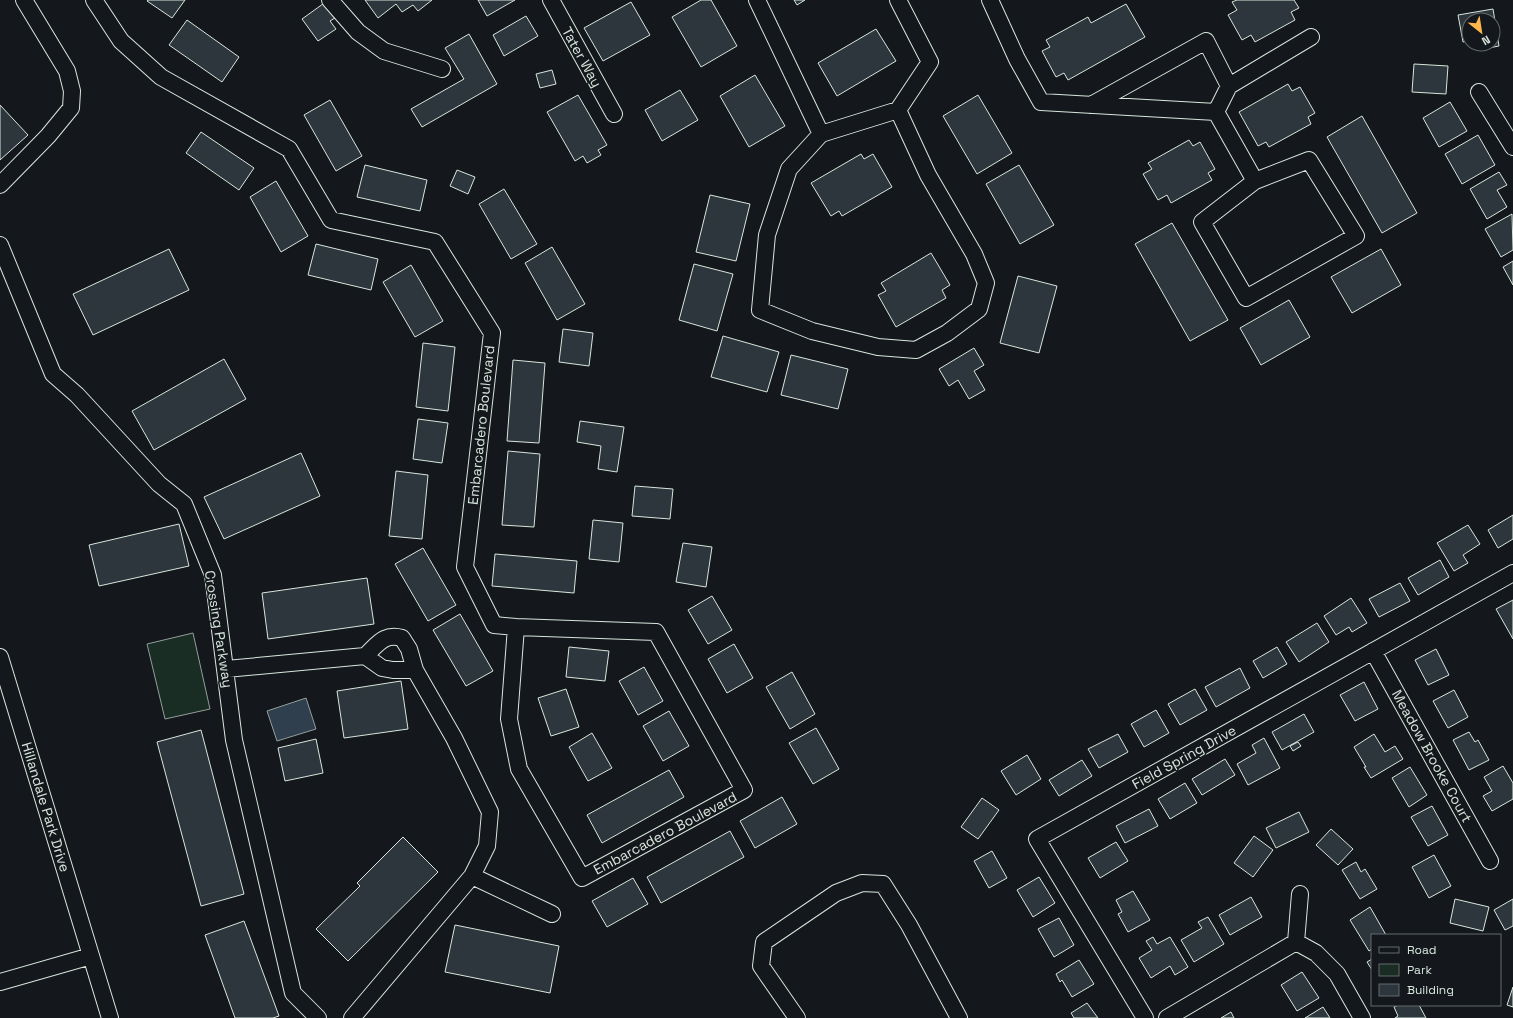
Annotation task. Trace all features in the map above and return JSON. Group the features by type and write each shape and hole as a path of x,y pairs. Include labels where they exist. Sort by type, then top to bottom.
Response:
{"street":[{"path":"0,185 48,136 71,108 72,91 67,71 24,0"},
{"name":"Embarcadero Boulevard","path":"94,0 121,41 162,77 289,149 331,220 435,242 492,333 465,567 494,625 656,632 744,790 582,878 519,769 509,719 516,627"},
{"path":"330,0 358,32 384,52 442,69"},
{"name":"Tater Way","path":"550,0 614,114"},
{"path":"757,0 821,134"},
{"path":"898,0 930,62 898,110 821,134 789,169 767,235 760,310 812,331 878,347 916,350 947,333 978,309 986,282 974,254 928,174 898,110"},
{"path":"990,0 1017,60 1041,102 1216,112"},
{"path":"1216,112 1229,86 1311,37"},
{"path":"1091,105 1206,42 1229,86"},
{"path":"1479,92 1513,147"},
{"path":"1216,112 1254,181"},
{"path":"1309,160 1356,236 1246,298 1202,222 1254,181 1309,160"},
{"name":"Crossing Parkway","path":"0,244 52,374 77,395 159,484 184,504 213,575 234,740 294,994 318,1018"},
{"name":"Field Spring Drive","path":"1145,1018 1037,839 1513,573"},
{"path":"226,669 365,656 383,639 394,636 402,638 409,649 415,670 454,738 490,812 487,846 472,876 352,1018"},
{"name":"Meadow Brooke Court","path":"1373,652 1490,861"},
{"path":"365,656 382,668 393,670 415,670"},
{"name":"Hillandale Park Drive","path":"0,657 110,1018"},
{"path":"472,876 552,914"},
{"path":"797,1018 761,966 764,942 836,893 862,884 883,884 909,925 958,1018"},
{"path":"1296,942 1300,894"},
{"path":"1167,1018 1296,942"},
{"path":"1296,942 1316,953 1337,974 1362,1018"},
{"path":"0,982 92,956"}],"green space":[{"path":"193,633 210,709 165,719 147,644"}],"water":[{"path":"306,698 316,729 277,741 267,711"}],"building":[{"path":"185,0 172,18 147,1"},
{"path":"365,0 432,0 418,11 413,5 402,12 396,4 378,18"},
{"path":"478,0 515,0 487,16"},
{"path":"701,0 711,0 737,46 701,67 672,17"},
{"path":"794,0 805,0 797,5"},
{"path":"1237,0 1294,0 1299,8 1291,12 1295,20 1255,42 1251,35 1242,40 1228,15 1237,10 1232,2"},
{"path":"327,1 338,16 330,21 336,29 318,41 302,19"},
{"path":"631,2 650,35 603,61 584,28"},
{"path":"1126,4 1145,37 1068,80 1064,73 1056,77 1042,51 1050,47 1046,40 1088,17 1091,23"},
{"path":"1493,9 1493,12 1476,12"},
{"path":"1461,14 1461,31 1458,15"},
{"path":"526,16 538,36 504,56 493,35"},
{"path":"187,20 239,57 222,82 169,45"},
{"path":"876,29 896,61 837,96 818,63"},
{"path":"469,34 497,84 422,127 411,109 464,79 445,48"},
{"path":"1414,64 1448,66 1446,94 1412,92"},
{"path":"552,70 556,84 540,88 536,74"},
{"path":"755,75 785,126 749,147 720,96"},
{"path":"1288,84 1292,91 1300,87 1315,113 1308,117 1311,124 1269,147 1266,142 1258,146 1239,112"},
{"path":"680,90 698,120 662,141 645,110"},
{"path":"578,95 607,145 598,150 601,155 587,163 583,156 575,161 547,112"},
{"path":"978,95 1012,153 977,174 943,116"},
{"path":"330,100 362,156 336,171 304,115"},
{"path":"1450,102 1467,131 1439,147 1423,118"},
{"path":"0,105 28,135 0,160"},
{"path":"1362,116 1417,213 1382,233 1327,137"},
{"path":"201,132 254,168 239,190 186,153"},
{"path":"1478,135 1495,165 1462,184 1445,154"},
{"path":"1189,140 1193,146 1200,142 1215,169 1208,173 1212,180 1171,203 1167,195 1158,200 1143,174 1152,169 1148,163"},
{"path":"861,154 864,159 873,154 892,187 842,216 839,211 831,216 811,183"},
{"path":"365,165 427,180 420,211 357,197"},
{"path":"1019,165 1054,225 1020,244 986,184"},
{"path":"457,170 475,177 468,194 450,186"},
{"path":"1499,172 1507,185 1497,190 1507,207 1487,219 1470,189"},
{"path":"276,181 308,236 281,252 250,197"},
{"path":"504,189 537,244 511,259 479,204"},
{"path":"710,195 750,204 736,261 696,252"},
{"path":"1512,214 1513,250 1501,257 1485,229"},
{"path":"1172,223 1228,320 1190,341 1135,244"},
{"path":"316,244 378,259 371,290 308,275"},
{"path":"552,247 585,304 557,320 525,263"},
{"path":"169,249 189,290 93,335 73,294"},
{"path":"1381,249 1401,285 1352,313 1331,277"},
{"path":"931,253 950,285 942,290 946,298 896,327 878,295 886,291 881,283"},
{"path":"1513,261 1513,285 1503,267"},
{"path":"694,264 733,274 717,331 679,320"},
{"path":"411,265 443,321 415,337 383,282"},
{"path":"1018,276 1057,286 1039,353 1000,343"},
{"path":"1289,300 1310,337 1261,365 1240,328"},
{"path":"563,329 593,333 589,366 559,362"},
{"path":"723,336 779,352 767,392 711,377"},
{"path":"423,343 455,347 448,411 416,407"},
{"path":"974,348 984,365 974,371 985,390 969,399 958,380 949,386 939,369"},
{"path":"791,355 848,369 838,409 781,395"},
{"path":"224,359 246,399 154,450 132,411"},
{"path":"513,360 545,363 539,443 507,441"},
{"path":"418,419 448,423 442,463 413,459"},
{"path":"580,421 624,427 617,472 598,469 601,446 577,442"},
{"path":"508,451 540,454 534,527 502,525"},
{"path":"301,453 320,496 224,539 204,497"},
{"path":"396,471 428,475 422,539 389,536"},
{"path":"635,486 673,489 670,519 632,516"},
{"path":"1513,515 1513,539 1498,548 1488,530"},
{"path":"593,520 623,523 619,562 589,559"},
{"path":"179,524 189,566 99,586 89,545"},
{"path":"1468,525 1480,544 1463,555 1468,563 1454,571 1437,543"},
{"path":"683,543 712,547 706,587 676,582"},
{"path":"423,548 456,605 428,621 395,564"},
{"path":"495,554 577,561 574,593 492,586"},
{"path":"1440,560 1449,577 1418,595 1408,578"},
{"path":"367,578 374,624 268,639 262,593"},
{"path":"1400,583 1410,601 1379,617 1369,599"},
{"path":"712,596 732,630 708,644 688,610"},
{"path":"1351,598 1367,623 1352,632 1349,627 1336,635 1324,616"},
{"path":"1513,600 1513,639 1496,609"},
{"path":"460,614 493,671 466,686 433,630"},
{"path":"1317,623 1329,642 1299,662 1286,642"},
{"path":"734,644 753,678 727,693 708,659"},
{"path":"569,647 609,651 605,681 566,677"},
{"path":"1277,647 1287,664 1263,678 1253,661"},
{"path":"1436,649 1449,675 1428,685 1415,660"},
{"path":"644,667 663,701 638,715 619,681"},
{"path":"1240,668 1250,688 1216,707 1205,687"},
{"path":"792,672 815,714 790,729 766,687"},
{"path":"401,681 408,729 344,738 337,691"},
{"path":"1364,682 1378,709 1355,721 1340,695"},
{"path":"566,689 579,727 551,736 538,698"},
{"path":"1195,689 1207,710 1180,725 1168,704"},
{"path":"1454,690 1468,717 1448,728 1433,701"},
{"path":"1156,710 1169,733 1144,747 1131,724"},
{"path":"669,711 689,746 663,761 643,726"},
{"path":"1304,714 1314,732 1282,750 1272,732"},
{"path":"816,728 839,769 813,784 789,743"},
{"path":"201,730 244,894 201,906 157,742"},
{"path":"1469,732 1475,742 1478,740 1489,760 1469,770 1453,740"},
{"path":"592,733 612,768 588,781 569,747"},
{"path":"1118,734 1128,752 1099,768 1088,749"},
{"path":"1374,734 1385,752 1395,746 1403,759 1371,778 1354,747"},
{"path":"1264,738 1280,768 1248,785 1237,764 1256,753 1252,745"},
{"path":"316,739 323,773 285,781 278,748"},
{"path":"1298,742 1301,746 1293,751 1290,746"},
{"path":"1027,755 1041,779 1016,795 1001,771"},
{"path":"1225,759 1235,775 1202,795 1192,779"},
{"path":"1082,760 1092,776 1059,796 1049,780"},
{"path":"1503,766 1513,783 1513,799 1492,811 1483,796 1492,791 1484,777"},
{"path":"1410,767 1427,795 1409,807 1392,778"},
{"path":"669,770 684,797 602,843 587,815"},
{"path":"1185,783 1197,803 1170,819 1158,799"},
{"path":"782,797 797,824 755,848 740,821"},
{"path":"982,798 999,810 978,839 961,827"},
{"path":"1432,806 1448,835 1428,846 1411,817"},
{"path":"1149,809 1158,826 1125,843 1116,826"},
{"path":"1299,812 1309,832 1276,848 1266,828"},
{"path":"1331,829 1353,849 1338,865 1316,845"},
{"path":"730,831 744,857 661,903 647,877"},
{"path":"1254,836 1273,850 1253,877 1234,863"},
{"path":"403,837 438,872 348,961 316,929 360,886 357,883"},
{"path":"1116,842 1128,861 1100,878 1088,858"},
{"path":"992,851 1007,878 989,888 974,861"},
{"path":"1434,855 1451,886 1429,898 1412,867"},
{"path":"1356,862 1361,872 1365,869 1377,889 1360,899 1342,870"},
{"path":"1039,877 1055,903 1033,917 1017,890"},
{"path":"633,878 648,904 607,927 592,901"},
{"path":"1133,891 1150,920 1128,932 1118,914 1122,912 1116,900"},
{"path":"1251,897 1262,917 1230,935 1219,915"},
{"path":"1455,899 1489,907 1483,931 1450,923"},
{"path":"1513,899 1513,926 1505,930 1494,910"},
{"path":"1370,907 1385,934 1371,934 1371,950 1369,951 1350,920"},
{"path":"1208,917 1224,944 1194,962 1181,940 1202,928 1198,922"},
{"path":"1059,918 1074,945 1054,957 1038,929"},
{"path":"244,921 279,1016 273,1018 235,1018 205,935"},
{"path":"455,925 559,946 550,993 445,972"},
{"path":"1153,937 1157,944 1170,937 1188,967 1175,975 1170,966 1151,978 1139,958 1152,950 1146,941"},
{"path":"1079,960 1094,984 1072,997 1062,980 1060,982 1056,974"},
{"path":"1371,960 1371,968 1367,962"},
{"path":"1302,972 1319,998 1297,1011 1281,985"},
{"path":"1513,987 1513,1007 1507,1005"},
{"path":"1087,1003 1098,1018 1074,1018 1071,1013"},
{"path":"1420,1006 1426,1018 1395,1018 1398,1016 1394,1007"},
{"path":"1323,1007 1330,1018 1305,1018"},
{"path":"1231,1012 1234,1018 1221,1018"}]}
